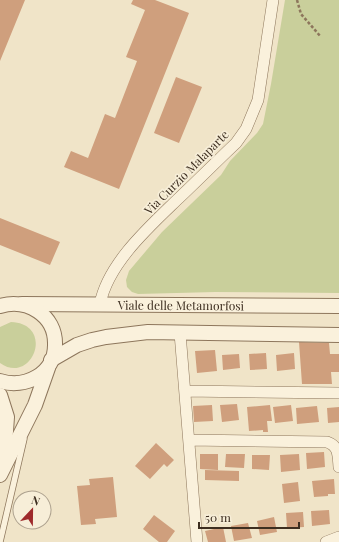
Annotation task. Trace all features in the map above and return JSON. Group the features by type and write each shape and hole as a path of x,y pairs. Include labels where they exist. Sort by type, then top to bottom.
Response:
{"street":[{"name":"Via Curzio Malaparte","path":"100,304 103,290 112,273 136,242 155,221 236,143 246,129 258,100 273,0"},
{"name":"Viale delle Metamorfosi","path":"0,306 9,303 339,306"},
{"path":"2,470 35,405 55,345 53,331 48,321 34,308 22,304"},
{"path":"0,381 15,384 29,381 45,371 51,360 77,345 106,337 148,332 339,335"},
{"path":"180,333 197,542"},
{"path":"185,390 339,393"},
{"path":"0,396 6,417 3,439 2,470"},
{"path":"189,440 327,442 333,444 337,448 339,467"},
{"path":"326,542 339,537"}],"lane":[{"path":"0,542 23,444 35,405"}],"path":[{"path":"297,0 300,14 321,37"}],"green space":[{"path":"285,0 339,0 339,293 215,292 138,294 132,292 127,287 126,280 129,271 162,232 221,175 230,161 257,133 263,124"},
{"path":"11,322 25,325 33,332 36,342 34,352 29,361 22,367 12,368 0,363 0,327"}],"building":[{"path":"0,0 25,0 0,61"},
{"path":"133,0 155,0 189,13 119,189 64,167 71,151 88,158 105,114 115,118 137,61 126,57 145,10 131,4"},
{"path":"176,77 202,87 179,143 154,133"},
{"path":"0,218 60,242 50,265 0,245"},
{"path":"299,342 329,343 330,354 339,354 339,372 331,372 332,384 302,384"},
{"path":"215,350 217,371 197,373 195,351"},
{"path":"266,353 267,369 250,370 249,354"},
{"path":"294,353 295,369 277,371 276,355"},
{"path":"239,354 240,368 223,370 222,355"},
{"path":"237,404 239,420 222,422 220,405"},
{"path":"212,405 213,421 194,422 193,406"},
{"path":"270,405 272,421 267,421 268,432 263,432 263,430 249,431 247,407"},
{"path":"291,405 293,421 275,423 273,407"},
{"path":"317,406 319,422 297,424 296,408"},
{"path":"339,407 339,422 328,423 327,408"},
{"path":"156,443 174,460 167,467 164,464 150,479 135,466"},
{"path":"324,452 325,467 307,469 306,453"},
{"path":"200,454 218,454 218,470 200,469"},
{"path":"226,454 245,454 244,468 225,467"},
{"path":"299,454 300,470 281,472 280,455"},
{"path":"252,455 270,455 269,470 252,469"},
{"path":"205,470 239,471 239,481 205,480"},
{"path":"113,477 117,517 95,519 96,524 81,525 77,486 90,485 89,479"},
{"path":"334,479 335,494 314,497 312,481"},
{"path":"298,482 300,501 284,503 282,484"},
{"path":"329,510 330,524 312,526 311,511"},
{"path":"303,512 304,527 287,528 286,513"},
{"path":"154,515 175,531 167,542 159,542 143,529"},
{"path":"274,517 277,532 260,535 257,521"},
{"path":"248,523 252,538 234,541 231,526"},
{"path":"223,527 226,542 208,542 205,531"}]}
